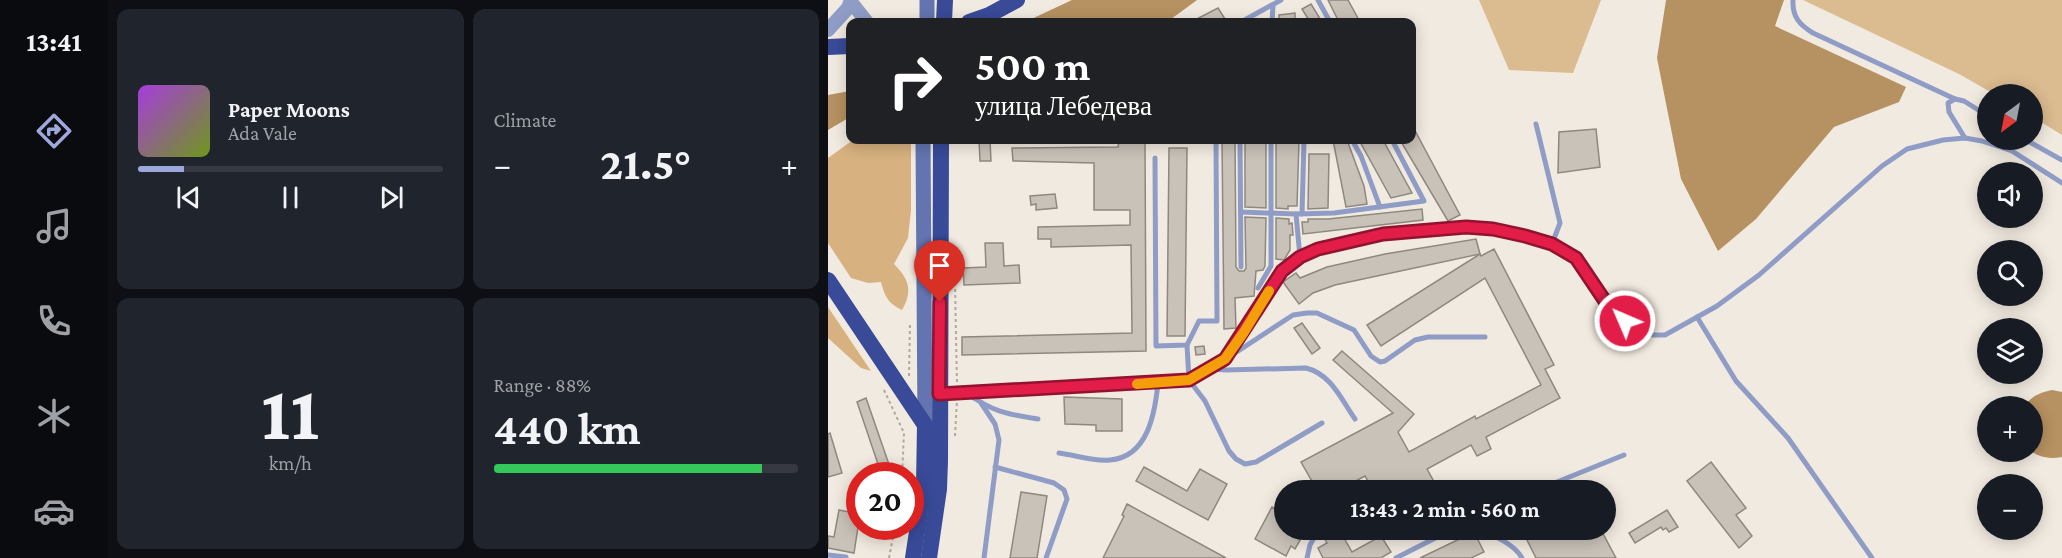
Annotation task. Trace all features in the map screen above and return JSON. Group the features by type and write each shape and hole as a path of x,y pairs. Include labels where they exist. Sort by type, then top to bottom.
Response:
{"highway":[{"path":"944,18 945,0"},
{"path":"980,18 1017,0"},
{"path":"828,47 846,46"},
{"path":"929,558 939,489 931,394 941,144"},
{"path":"828,280 925,425 924,486 913,558"}],"main road":[{"path":"927,1 927,18"},
{"path":"923,144 931,394 925,425"}],"street":[{"path":"828,30 851,1 864,18"}],"lane":[{"path":"1249,18 1281,0"},
{"path":"1318,0 1328,18"},
{"path":"1793,0 1792,9 1799,24 1814,33 1955,99 1964,101 1977,109"},
{"path":"1272,18 1273,5"},
{"path":"1955,99 1948,103 1949,112 1965,138"},
{"path":"1536,124 1560,222 1552,244"},
{"path":"1225,359 1282,271 1300,257 1318,249 1383,234 1466,227 1493,229 1552,244 1576,258 1609,307 1642,335 1665,335 1717,306 1759,275 1882,166 1907,149 1943,140 1965,138 1982,141 2012,151 2062,183"},
{"path":"1216,144 1217,321 1200,321 1187,345 1189,380 1205,401 1229,451 1245,464 1256,462 1322,423"},
{"path":"1240,144 1241,267"},
{"path":"1258,288 1271,266 1271,144"},
{"path":"1300,257 1299,214 1304,144"},
{"path":"1354,144 1380,207"},
{"path":"1240,212 1334,213 1424,201 1394,144"},
{"path":"2043,149 2062,160"},
{"path":"1155,158 1156,346 1187,345"},
{"path":"931,394 1189,380 1293,315 1307,313 1317,314 1354,330 1371,356 1380,362 1385,361 1415,340 1485,336"},
{"path":"1697,317 1736,381 1788,438 1872,558"},
{"path":"1209,369 1306,368 1314,370 1329,380 1354,419"},
{"path":"1059,453 1109,460 1132,452 1151,423 1155,412 1158,383"},
{"path":"965,392 1004,414 1038,419"},
{"path":"981,403 995,424 999,441 984,558"},
{"path":"1562,480 1624,455"},
{"path":"996,467 1054,483 1064,490 1067,499 1046,558"},
{"path":"1307,558 1313,540"},
{"path":"1396,558 1431,540"},
{"path":"1502,540 1522,558"},
{"path":"828,555 846,557"}],"path":[{"path":"903,462 904,433 880,382 902,369 909,382"},
{"path":"889,558 892,540"}],"shaded area":[{"path":"1072,0 1197,0 1172,18 1034,18"},
{"path":"1479,0 1601,0 1573,73 1509,70"},
{"path":"1666,0 1784,0 1775,26 1906,87 1899,102 1834,127 1756,219 1718,251 1681,179 1657,58"},
{"path":"1803,0 2062,0 2062,135 2043,123 2043,84 1977,84"},
{"path":"846,92 846,119 828,130 828,95"},
{"path":"847,144 911,144 911,210 908,238 894,264 908,286 908,297 902,310 888,299 881,282 868,283 851,278 828,243 828,158"},
{"path":"828,307 871,371 861,368 828,338"},
{"path":"2052,390 2062,392 2062,457 2043,457 2043,396 2035,396"}],"building":[{"path":"1328,0 1348,0 1358,18 1337,18"},
{"path":"1311,4 1320,18 1308,18 1302,9"},
{"path":"1218,8 1224,18 1199,18"},
{"path":"1295,13 1295,18 1279,18 1279,15"},
{"path":"1596,129 1600,167 1558,173 1559,132"},
{"path":"1416,132 1460,215 1448,221 1402,144 1416,144"},
{"path":"979,144 990,144 991,161 980,161"},
{"path":"1118,144 1145,144 1146,351 962,355 962,337 1132,333 1131,245 1051,247 1051,239 1038,239 1038,227 1130,225 1130,210 1094,210 1094,163 1013,161 1012,148 1118,147"},
{"path":"1222,144 1235,144 1236,267 1239,271 1244,271 1246,268 1245,217 1266,218 1265,266 1263,270 1256,271 1254,296 1235,298 1236,328 1224,329"},
{"path":"1245,144 1266,144 1266,208 1245,207"},
{"path":"1276,144 1299,144 1297,206 1288,206 1288,209 1276,208"},
{"path":"1334,144 1348,144 1364,186 1367,204 1346,207"},
{"path":"1361,144 1385,144 1412,193 1391,198"},
{"path":"1169,148 1187,148 1185,336 1167,336"},
{"path":"1309,154 1329,154 1328,208 1308,209"},
{"path":"1055,194 1057,208 1036,210 1036,204 1031,205 1030,196"},
{"path":"1422,209 1423,220 1303,234 1302,222 1308,222 1308,219"},
{"path":"1276,218 1289,219 1289,224 1292,223 1293,235 1290,235 1290,250 1284,260 1276,259"},
{"path":"1476,239 1480,254 1335,285 1313,293 1299,304 1283,282 1296,273 1300,278 1327,267 1385,254"},
{"path":"985,243 1003,243 1004,266 1019,265 1020,283 964,285 963,268 986,267"},
{"path":"1494,249 1554,365 1545,369 1560,398 1486,437 1491,449 1477,456 1471,445 1427,469 1433,480 1367,480 1365,476 1358,480 1311,480 1301,462 1393,413 1333,360 1342,351 1414,414 1398,432 1409,452 1475,416 1476,419 1541,385 1485,278 1381,346 1367,325 1480,254 1481,256"},
{"path":"1302,323 1320,348 1312,354 1294,328"},
{"path":"1204,346 1205,354 1196,355 1195,347"},
{"path":"1064,397 1122,399 1122,431 1096,431 1096,425 1065,424"},
{"path":"866,398 888,462 877,462 857,402"},
{"path":"830,433 842,473 828,477 828,434"},
{"path":"1711,462 1746,508 1736,515 1752,536 1739,548 1687,481"},
{"path":"1144,467 1187,491 1200,469 1227,484 1208,520 1136,481"},
{"path":"1021,492 1047,496 1037,558 1010,558"},
{"path":"1127,504 1226,558 1103,558 1124,516 1122,515"},
{"path":"1272,507 1274,508 1274,540 1300,540 1295,549 1291,546 1286,556 1255,539"},
{"path":"839,510 846,511 846,540 856,540 854,553 828,548 828,536 834,537"},
{"path":"1667,510 1678,527 1669,532 1666,528 1663,530 1661,527 1635,543 1629,533"},
{"path":"1325,540 1345,540 1352,552 1374,540 1384,540 1391,552 1381,558 1323,558 1318,548 1327,543"},
{"path":"1457,540 1478,540 1484,552 1471,558 1420,558"},
{"path":"1527,540 1606,540 1616,558 1536,558"}],"slow traffic":[{"path":"1137,384 1189,380 1225,359 1269,291"}],"route":[{"path":"940,302 939,394 1189,380 1225,359 1282,271 1300,257 1318,249 1383,234 1466,227 1493,229 1552,244 1576,258 1609,307 1625,321"}]}
